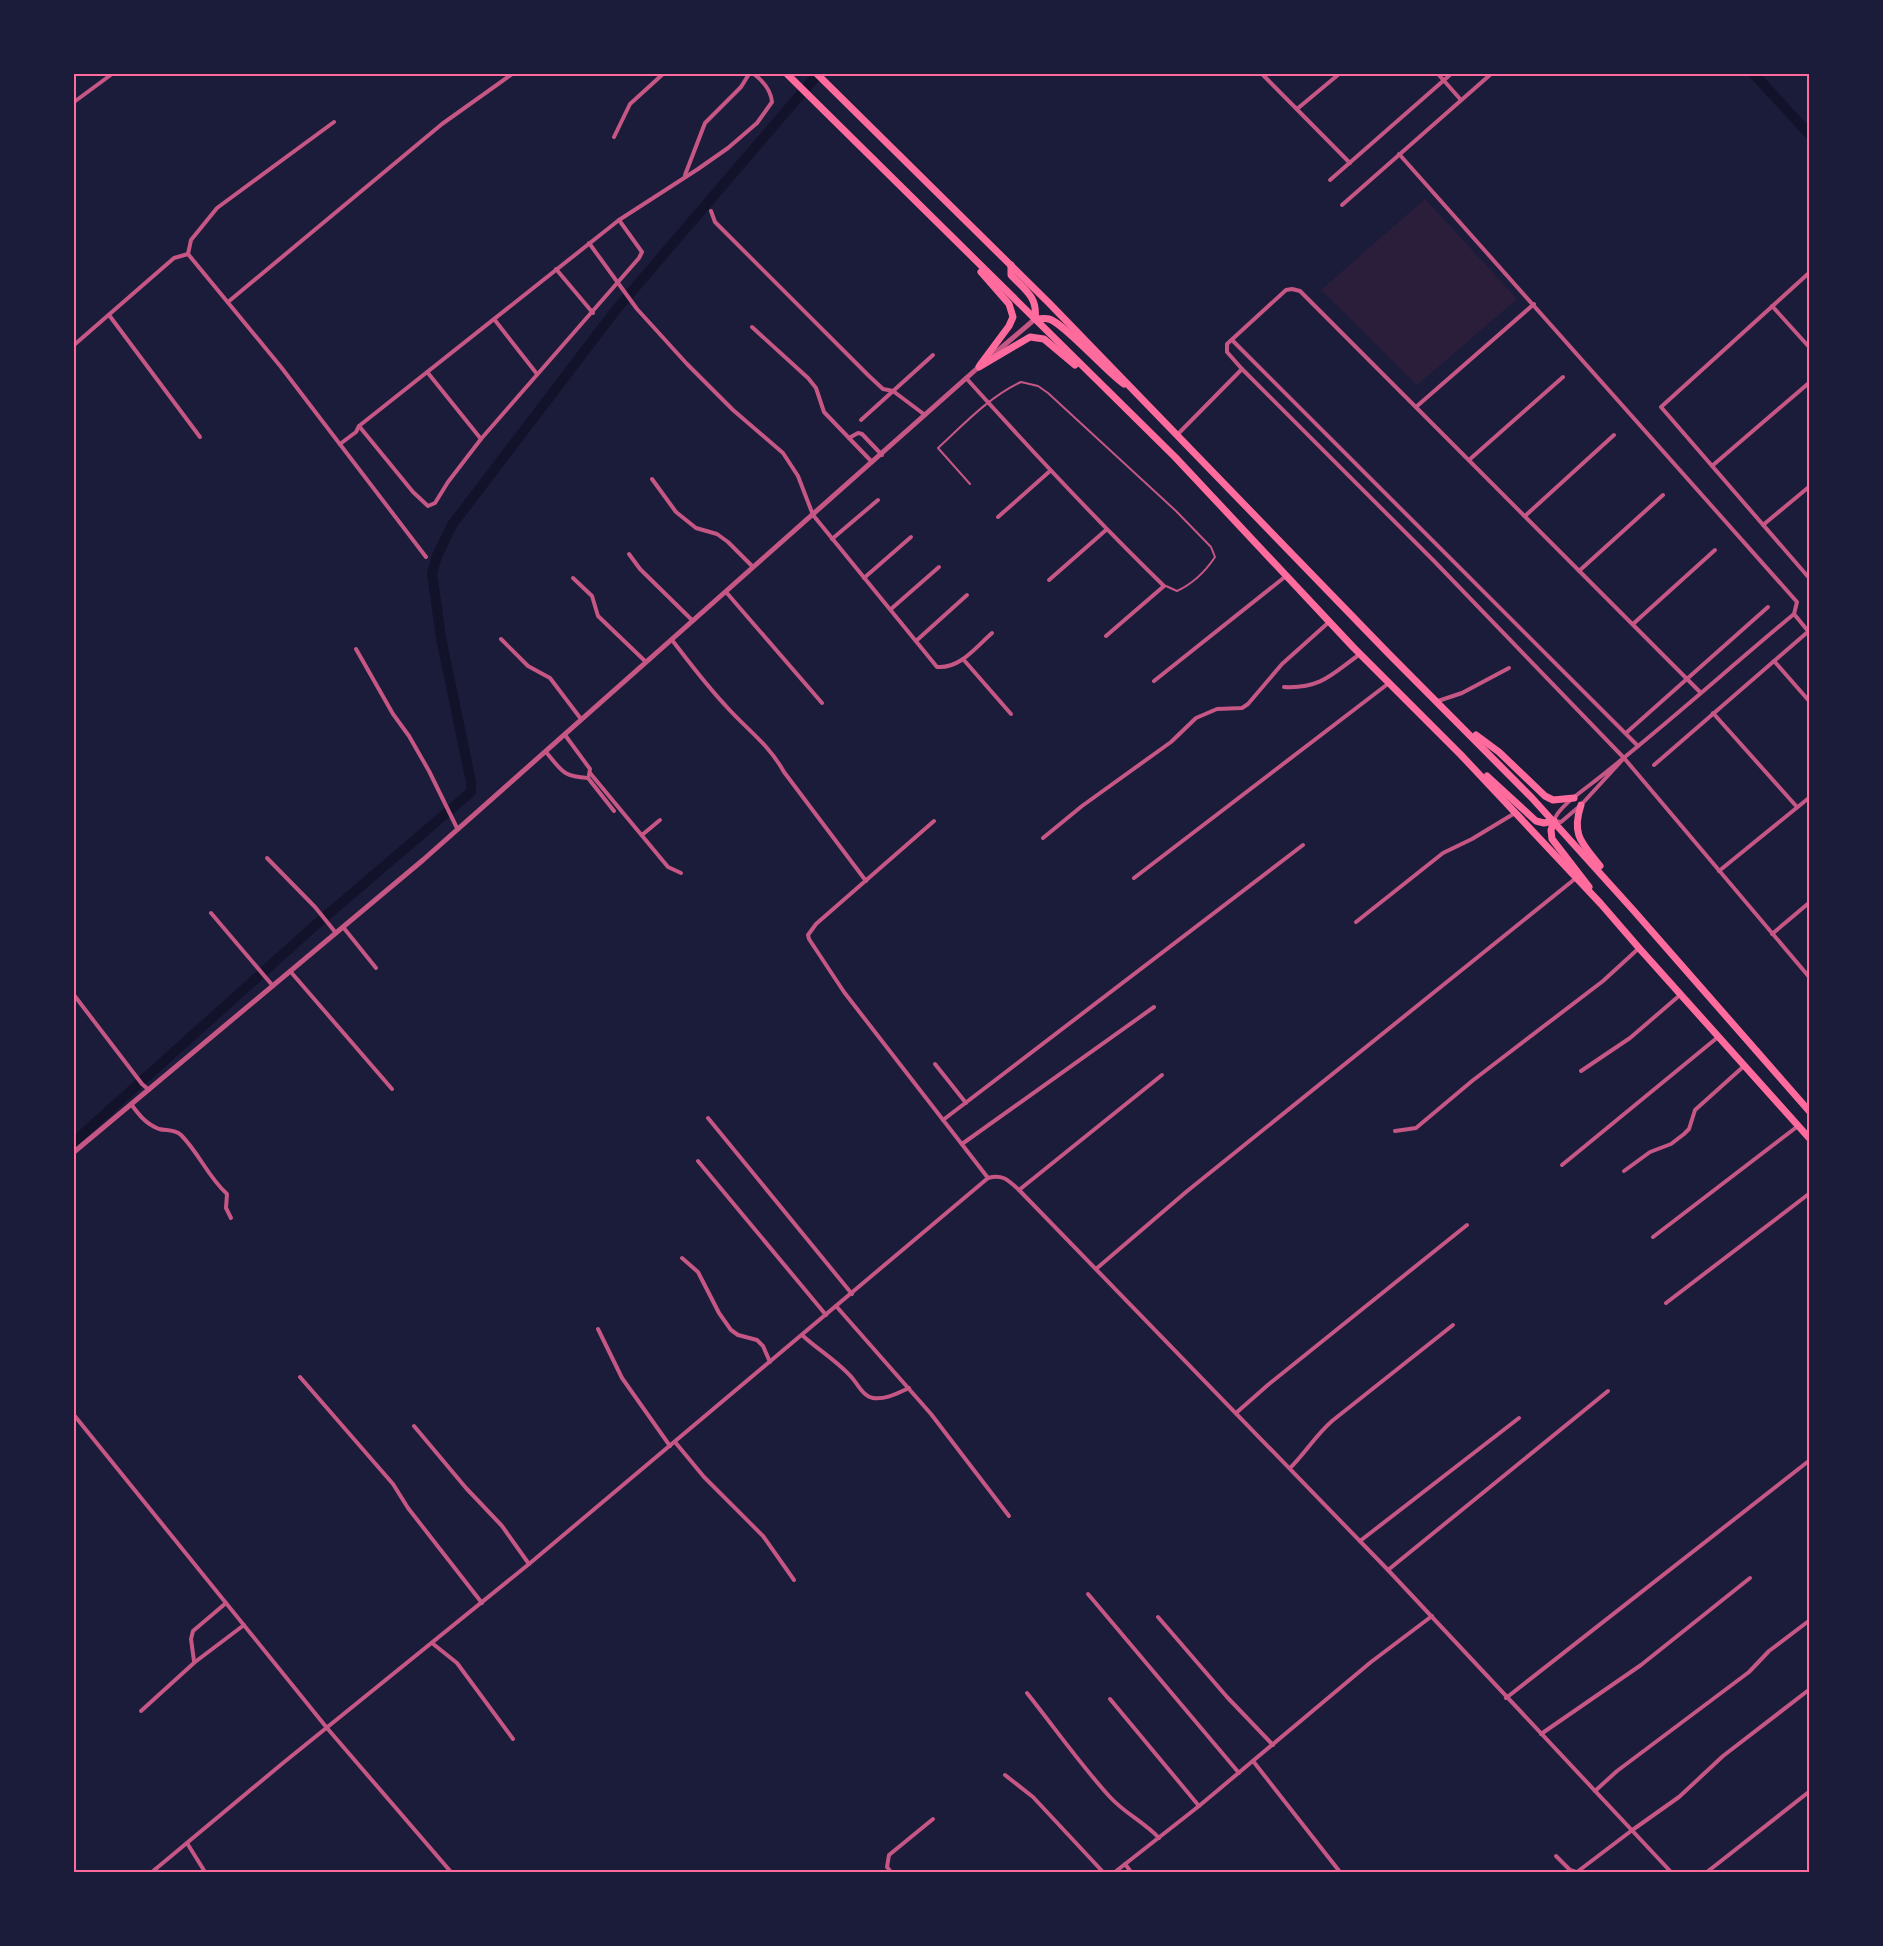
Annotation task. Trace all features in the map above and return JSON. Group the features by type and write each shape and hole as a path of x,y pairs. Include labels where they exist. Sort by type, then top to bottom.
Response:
{"highway":[{"path":"817,74 1011,265 1554,821 1809,1112"},
{"path":"789,75 1174,457 1360,654 1453,746 1602,904"},
{"path":"946,231 1012,310 1013,317 1009,326 979,367"},
{"path":"1011,265 1011,275 1033,298 1036,308 1035,319"},
{"path":"1035,319 1048,319 1060,325 1110,375 1140,396"},
{"path":"979,367 1024,340 1044,339 1131,414"},
{"path":"1455,718 1499,752 1545,796 1554,800 1574,798"},
{"path":"1453,746 1536,821 1544,823 1554,821"},
{"path":"1581,805 1575,821 1577,834 1634,911"},
{"path":"1554,821 1551,830 1552,839 1602,904 1809,1139"}],"street":[{"path":"74,102 112,74"},
{"path":"228,302 442,124 512,74"},
{"path":"614,137 630,104 663,74"},
{"path":"684,176 705,123 741,87 749,74"},
{"path":"340,444 356,432 359,426 555,269 619,220 728,148 757,123 772,102 771,94 762,80 754,74"},
{"path":"1262,74 1350,163"},
{"path":"1297,109 1339,74"},
{"path":"1438,74 1461,100"},
{"path":"1330,180 1451,74"},
{"path":"1342,205 1491,74"},
{"path":"188,254 191,240 217,208 334,122"},
{"path":"1399,154 1797,602 1794,614 1574,798 1555,816 1554,821 1561,822 1581,805 1624,758"},
{"path":"711,211 715,222 883,389 893,391 926,415"},
{"path":"359,426 413,492 428,506 435,503 448,482 482,439 639,258 642,252 619,220"},
{"path":"589,243 637,309 687,364 733,410 783,453 798,476 813,515 937,667 953,665 963,659 992,633"},
{"path":"188,254 340,444 426,557"},
{"path":"74,345 174,258 188,254"},
{"path":"555,269 593,313"},
{"path":"1809,272 1661,407 1809,579"},
{"path":"1700,692 1300,291 1286,290 1227,344 1227,352 1242,369 1427,554 1624,758 1809,978"},
{"path":"1416,407 1534,304"},
{"path":"1772,306 1809,348"},
{"path":"109,315 200,436"},
{"path":"494,319 537,374"},
{"path":"74,1152 423,860 1035,319"},
{"path":"752,327 808,378 816,388 824,412 872,463"},
{"path":"1232,340 1638,746"},
{"path":"861,420 933,355"},
{"path":"1176,436 1242,369"},
{"path":"428,373 482,439"},
{"path":"1469,460 1563,377"},
{"path":"966,378 1106,530 1164,586 1106,636"},
{"path":"1712,466 1809,382"},
{"path":"849,438 858,433 862,434 882,454"},
{"path":"1525,516 1614,435"},
{"path":"998,517 1050,471"},
{"path":"652,478 676,512 696,528 717,534 754,568"},
{"path":"1763,525 1809,486"},
{"path":"1579,571 1663,495"},
{"path":"832,539 878,500"},
{"path":"1049,580 1106,530"},
{"path":"864,578 911,537"},
{"path":"1633,624 1715,550"},
{"path":"629,554 639,569 693,621"},
{"path":"891,609 939,567"},
{"path":"1154,681 1286,576"},
{"path":"573,578 592,596 598,616 646,663"},
{"path":"726,592 822,703"},
{"path":"916,641 967,596"},
{"path":"1626,733 1768,607"},
{"path":"1654,765 1809,630 1794,614"},
{"path":"1043,838 1082,806 1171,742 1196,718 1217,709 1242,708 1248,704 1282,664 1330,621"},
{"path":"501,639 523,663 550,678 581,720"},
{"path":"672,640 725,706 763,741 775,756 783,772 866,881"},
{"path":"356,650 393,714 409,736 444,798 457,828"},
{"path":"1284,687 1302,688 1317,684 1360,654"},
{"path":"963,659 1011,714"},
{"path":"1774,661 1809,702"},
{"path":"1437,701 1462,693 1509,668"},
{"path":"1134,878 1390,682"},
{"path":"1713,713 1797,807"},
{"path":"565,735 585,761 590,773 668,867 681,873"},
{"path":"546,752 563,773 588,778 614,811"},
{"path":"588,778 590,773"},
{"path":"1719,871 1809,797"},
{"path":"1356,922 1443,853 1472,839 1515,812"},
{"path":"642,835 660,820"},
{"path":"934,821 816,924 810,932 809,939 844,992 988,1178"},
{"path":"943,1120 1303,845"},
{"path":"267,858 315,907 336,933"},
{"path":"1096,1269 1185,1192 1576,878"},
{"path":"1772,934 1809,902"},
{"path":"211,913 273,986"},
{"path":"343,927 376,968"},
{"path":"1395,1131 1416,1128 1480,1074 1602,981 1639,948"},
{"path":"290,971 392,1089"},
{"path":"74,995 149,1090"},
{"path":"1581,1071 1630,1038 1681,995"},
{"path":"962,1144 1154,1007"},
{"path":"1562,1165 1718,1037"},
{"path":"935,1064 966,1102"},
{"path":"1624,1171 1650,1152 1671,1144 1684,1134 1689,1129 1695,1110 1745,1066"},
{"path":"1019,1190 1162,1075"},
{"path":"131,1104 152,1126 178,1132 189,1143 218,1186 227,1194 226,1208 231,1218"},
{"path":"708,1118 852,1294"},
{"path":"1653,1236 1798,1126"},
{"path":"698,1161 826,1315"},
{"path":"152,1872 529,1564 988,1178 1002,1176 1019,1190 1388,1570 1669,1872"},
{"path":"1666,1303 1809,1193"},
{"path":"1236,1413 1467,1225"},
{"path":"682,1258 698,1272 718,1312 731,1330 738,1335 757,1340 763,1346 770,1362"},
{"path":"836,1306 909,1388 1009,1515"},
{"path":"1290,1468 1332,1421 1453,1324"},
{"path":"598,1329 622,1378 670,1446"},
{"path":"802,1335 844,1370 865,1395 871,1398 888,1397 909,1388"},
{"path":"300,1377 393,1484 422,1526 482,1603"},
{"path":"1388,1570 1608,1391"},
{"path":"74,1415 327,1728 451,1872"},
{"path":"1360,1541 1519,1418"},
{"path":"414,1426 466,1488 502,1526 529,1564"},
{"path":"675,1442 704,1477 763,1536 794,1580"},
{"path":"1506,1698 1809,1460"},
{"path":"1541,1734 1641,1665 1750,1578"},
{"path":"1088,1594 1239,1773"},
{"path":"195,1662 191,1639 193,1631 226,1604"},
{"path":"1115,1872 1239,1773 1371,1662 1432,1616"},
{"path":"1158,1617 1227,1697 1273,1745"},
{"path":"1595,1791 1617,1771 1749,1672 1769,1652 1809,1620"},
{"path":"141,1711 195,1662 244,1625"},
{"path":"432,1643 457,1663 513,1739"},
{"path":"1556,1856 1570,1870 1576,1872 1679,1797 1723,1756 1809,1689"},
{"path":"1028,1693 1110,1798 1127,1814 1144,1823 1159,1838"},
{"path":"1110,1699 1198,1805"},
{"path":"1253,1761 1340,1872"},
{"path":"1005,1775 1034,1797 1103,1872"},
{"path":"1707,1872 1809,1791"},
{"path":"891,1872 887,1867 889,1855 933,1819"},
{"path":"187,1843 205,1872"},
{"path":"1125,1864 1131,1872"}],"lane":[{"path":"970,484 938,448 988,402 1021,382 1038,386 1116,454 1211,547 1215,557 1189,585 1177,591 1164,586"}],"shaded area":[{"path":"1425,199 1517,299 1417,385 1321,290"}],"waterway":[{"path":"74,1142 312,928 471,792 471,782 441,638 432,573 437,556 452,525 615,311 818,74"},
{"path":"1754,74 1810,135"}]}
